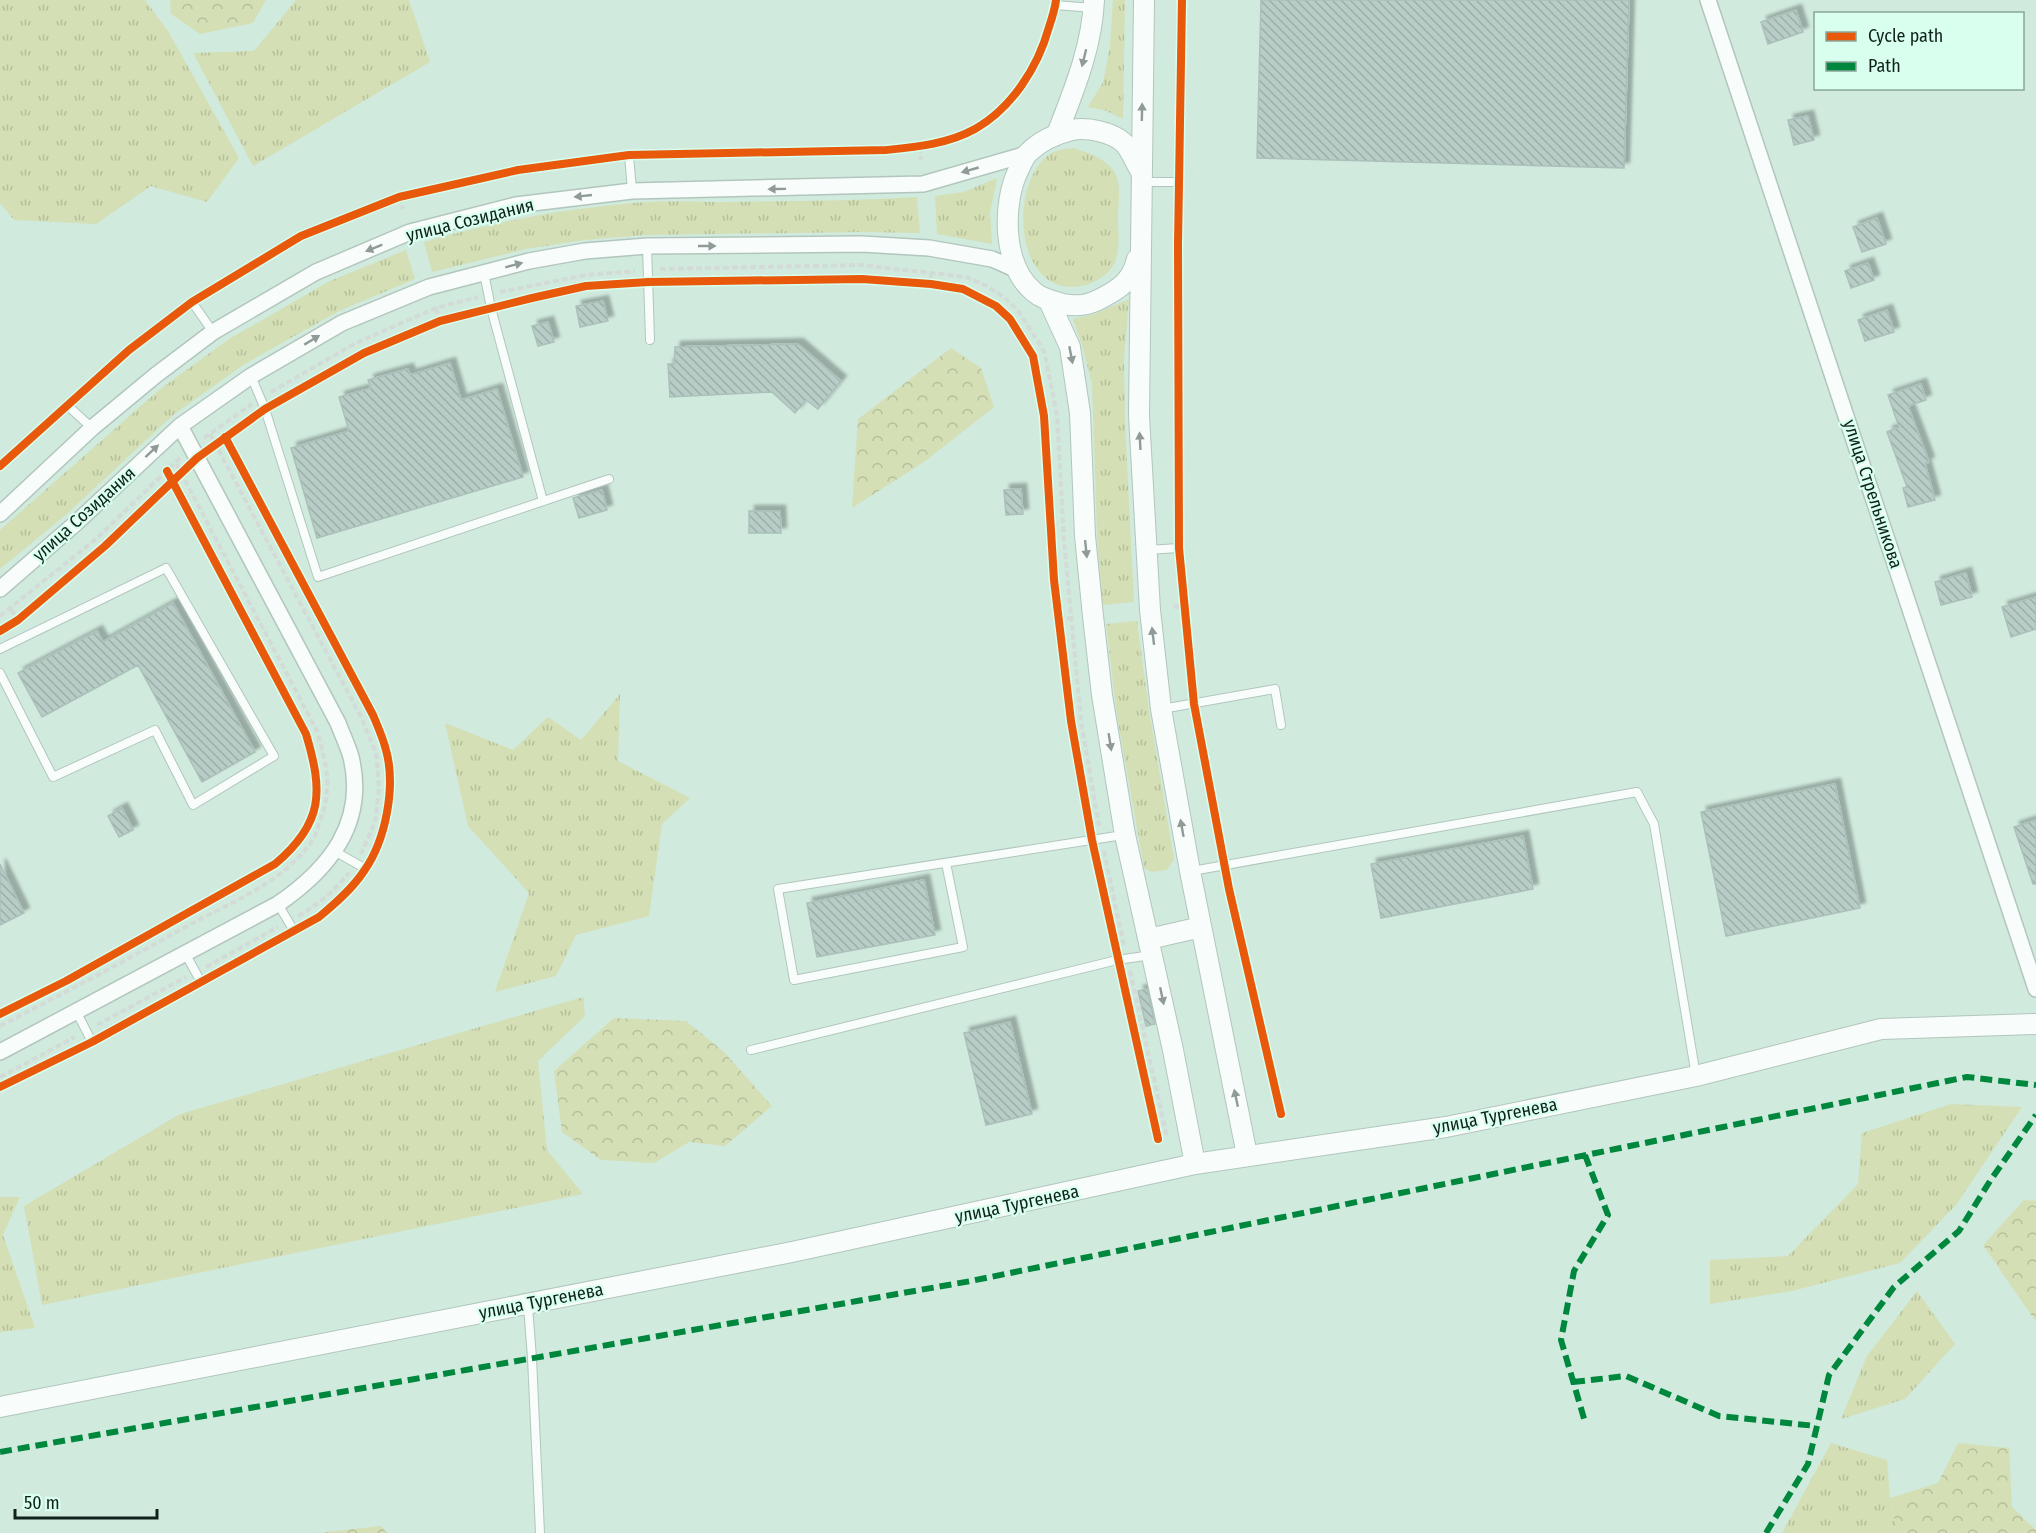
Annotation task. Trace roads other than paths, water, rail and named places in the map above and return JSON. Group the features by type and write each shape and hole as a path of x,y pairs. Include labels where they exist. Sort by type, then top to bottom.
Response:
{"street":[{"path":"1144,0 1140,176 1139,416 1145,550 1161,710 1190,871 1247,1155"},
{"name":"улица Стрельникова","path":"1708,0 2036,989"},
{"path":"1057,134 1082,69 1089,41 1094,4"},
{"path":"1140,176 1123,143 1098,130 1077,129 1057,134 1044,140 1027,154 1013,182 1008,214 1009,240 1017,270 1033,291 1049,301 1075,306 1092,304 1110,294 1134,273 1141,248"},
{"name":"улица Созидания","path":"0,514 92,428 213,332 315,272 411,232 516,206 632,191 923,184 1027,154"},
{"name":"улица Созидания","path":"0,589 76,523 180,426 250,376 342,322 429,287 529,261 585,251 647,246 862,244 929,248 992,259 1017,270"},
{"path":"1049,301 1070,347 1080,413 1085,536 1093,616 1102,695 1125,835 1151,947 1195,1164"},
{"path":"0,1052 278,904 316,875 336,852 352,814 354,789 351,758 338,723 180,426"},
{"path":"1151,947 1201,927"},
{"name":"улица Тургенева","path":"0,1407 792,1252 1195,1164 1446,1127 1696,1076 1881,1029 2036,1024"}],"lane":[{"path":"1055,5 1094,4"},
{"path":"629,155 632,191"},
{"path":"1140,176 1179,182"},
{"path":"647,246 650,340"},
{"path":"484,273 543,501"},
{"path":"192,302 213,332"},
{"path":"250,376 260,398 318,577 609,479"},
{"path":"67,405 92,428"},
{"path":"1145,550 1179,548"},
{"path":"0,649 166,568 274,756 193,805 155,730 53,777 0,673"},
{"path":"1161,710 1275,689 1281,725"},
{"path":"1190,871 1637,792 1654,824 1696,1076"},
{"path":"946,863 963,947 794,980 778,889 1125,835"},
{"path":"336,852 366,869"},
{"path":"278,904 294,931"},
{"path":"751,1050 1127,959 1151,947"},
{"path":"185,953 201,982"},
{"path":"76,1011 92,1042"},
{"path":"528,1304 540,1533"}]}
